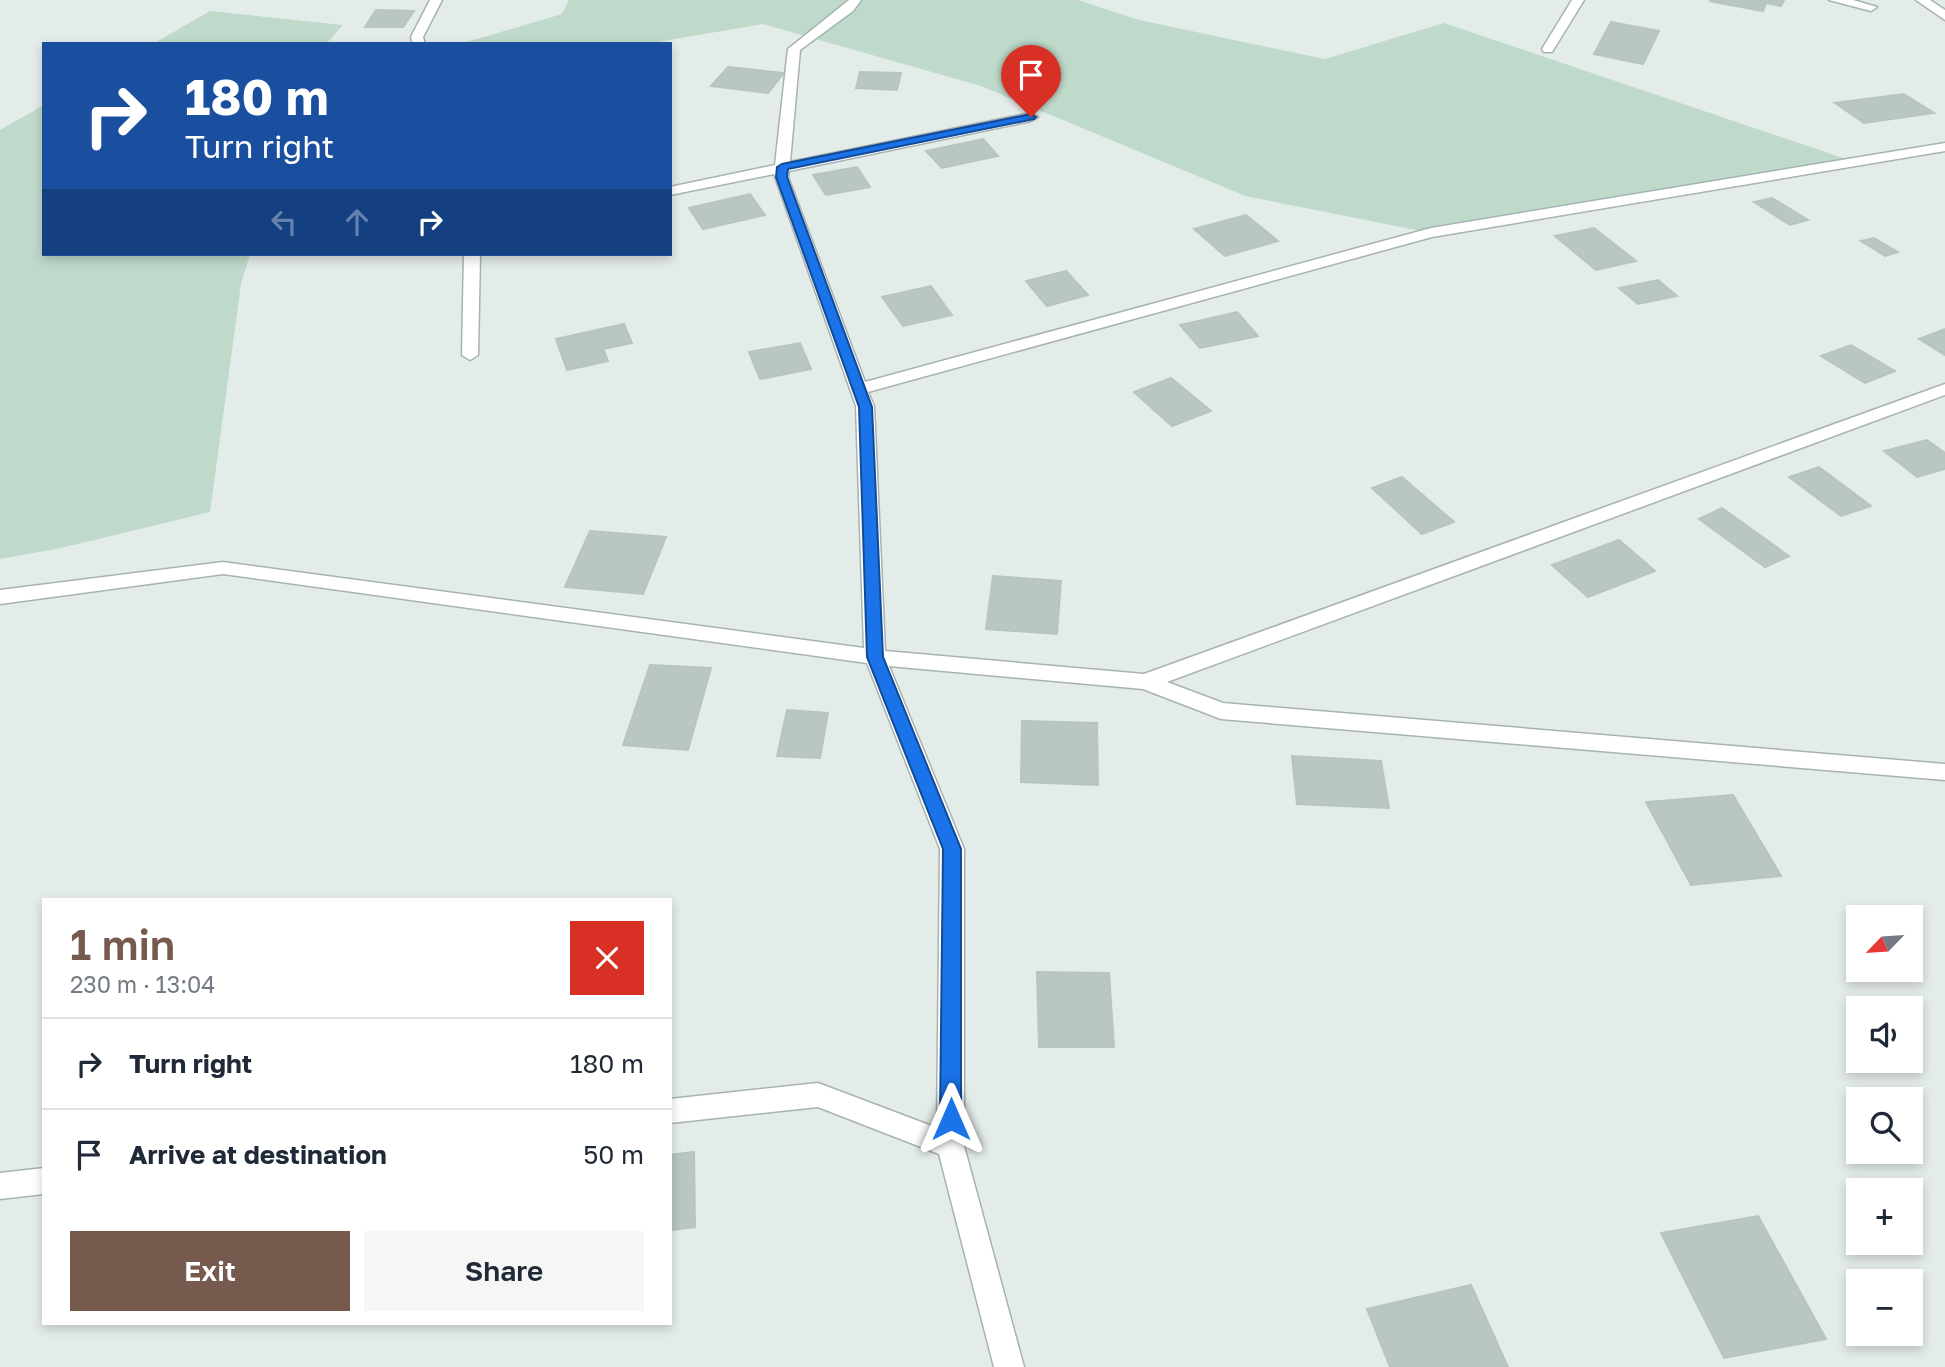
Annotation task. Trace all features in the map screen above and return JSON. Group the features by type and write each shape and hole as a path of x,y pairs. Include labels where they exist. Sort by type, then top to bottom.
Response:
{"street":[{"path":"419,42 418,37 436,0"},
{"path":"855,0 849,8 794,49 781,177 866,407 875,657 952,849 950,1146 1009,1367"},
{"path":"1548,49 1578,0"},
{"path":"1835,0 1871,6"},
{"path":"1923,0 1945,16"},
{"path":"672,191 1031,117"},
{"path":"859,389 1431,233 1945,147"},
{"path":"470,355 472,256"},
{"path":"1145,681 1945,389"},
{"path":"0,597 223,568 875,657 1145,681 1221,711 1945,772"},
{"path":"672,1111 818,1095 950,1146"},
{"path":"0,1186 42,1181"}],"green space":[{"path":"569,0 1078,0 1139,20 1325,59 1444,23 1855,162 1431,233 1245,196 981,86 763,24 658,42 467,42 562,14"},
{"path":"210,11 343,25 328,42 156,42"},
{"path":"42,106 42,256 249,256 241,284 210,512 61,548 0,559 0,130"}],"building":[{"path":"1784,0 1781,6 1766,3 1763,11 1709,1"},
{"path":"376,10 414,11 403,27 365,27"},
{"path":"1611,22 1659,31 1643,64 1594,54"},
{"path":"728,67 784,73 768,93 711,86"},
{"path":"860,72 901,73 897,90 856,88"},
{"path":"1904,94 1934,113 1864,123 1835,103"},
{"path":"983,139 998,156 942,168 926,151"},
{"path":"857,167 870,187 826,195 813,175"},
{"path":"750,194 765,215 703,229 689,208"},
{"path":"1772,198 1808,220 1790,225 1754,202"},
{"path":"1246,215 1278,241 1225,256 1194,229"},
{"path":"1594,228 1636,261 1596,270 1555,236"},
{"path":"1874,238 1898,252 1885,256 1861,241"},
{"path":"1066,271 1088,295 1047,306 1026,281"},
{"path":"1658,280 1677,296 1638,304 1619,288"},
{"path":"931,286 952,315 903,326 882,297"},
{"path":"1237,312 1258,336 1200,348 1180,325"},
{"path":"624,324 632,343 603,349 608,361 567,370 556,339"},
{"path":"1945,329 1945,355 1919,339"},
{"path":"800,343 811,369 760,379 749,352"},
{"path":"1851,345 1895,371 1865,383 1821,356"},
{"path":"1171,378 1211,411 1172,426 1134,392"},
{"path":"1927,440 1945,453 1945,469 1917,477 1884,451"},
{"path":"1819,467 1871,506 1841,516 1789,477"},
{"path":"1402,477 1454,522 1422,534 1372,488"},
{"path":"1722,508 1789,556 1765,567 1699,519"},
{"path":"590,531 666,537 643,594 565,587"},
{"path":"1619,540 1655,571 1588,597 1552,565"},
{"path":"993,576 1061,581 1057,634 986,629"},
{"path":"650,665 711,668 688,750 623,745"},
{"path":"787,710 828,713 820,758 777,756"},
{"path":"1022,721 1097,723 1098,785 1021,782"},
{"path":"1292,756 1381,761 1389,808 1297,804"},
{"path":"1733,795 1781,876 1691,885 1646,802"},
{"path":"1037,972 1109,973 1114,1047 1039,1047"},
{"path":"694,1152 695,1227 672,1230 672,1155"},
{"path":"1758,1216 1826,1339 1724,1358 1661,1233"},
{"path":"1471,1285 1508,1367 1390,1367 1367,1309"}],"route":[{"path":"951,1119 952,849 875,657 866,407 781,177 782,167 1031,117"}]}
